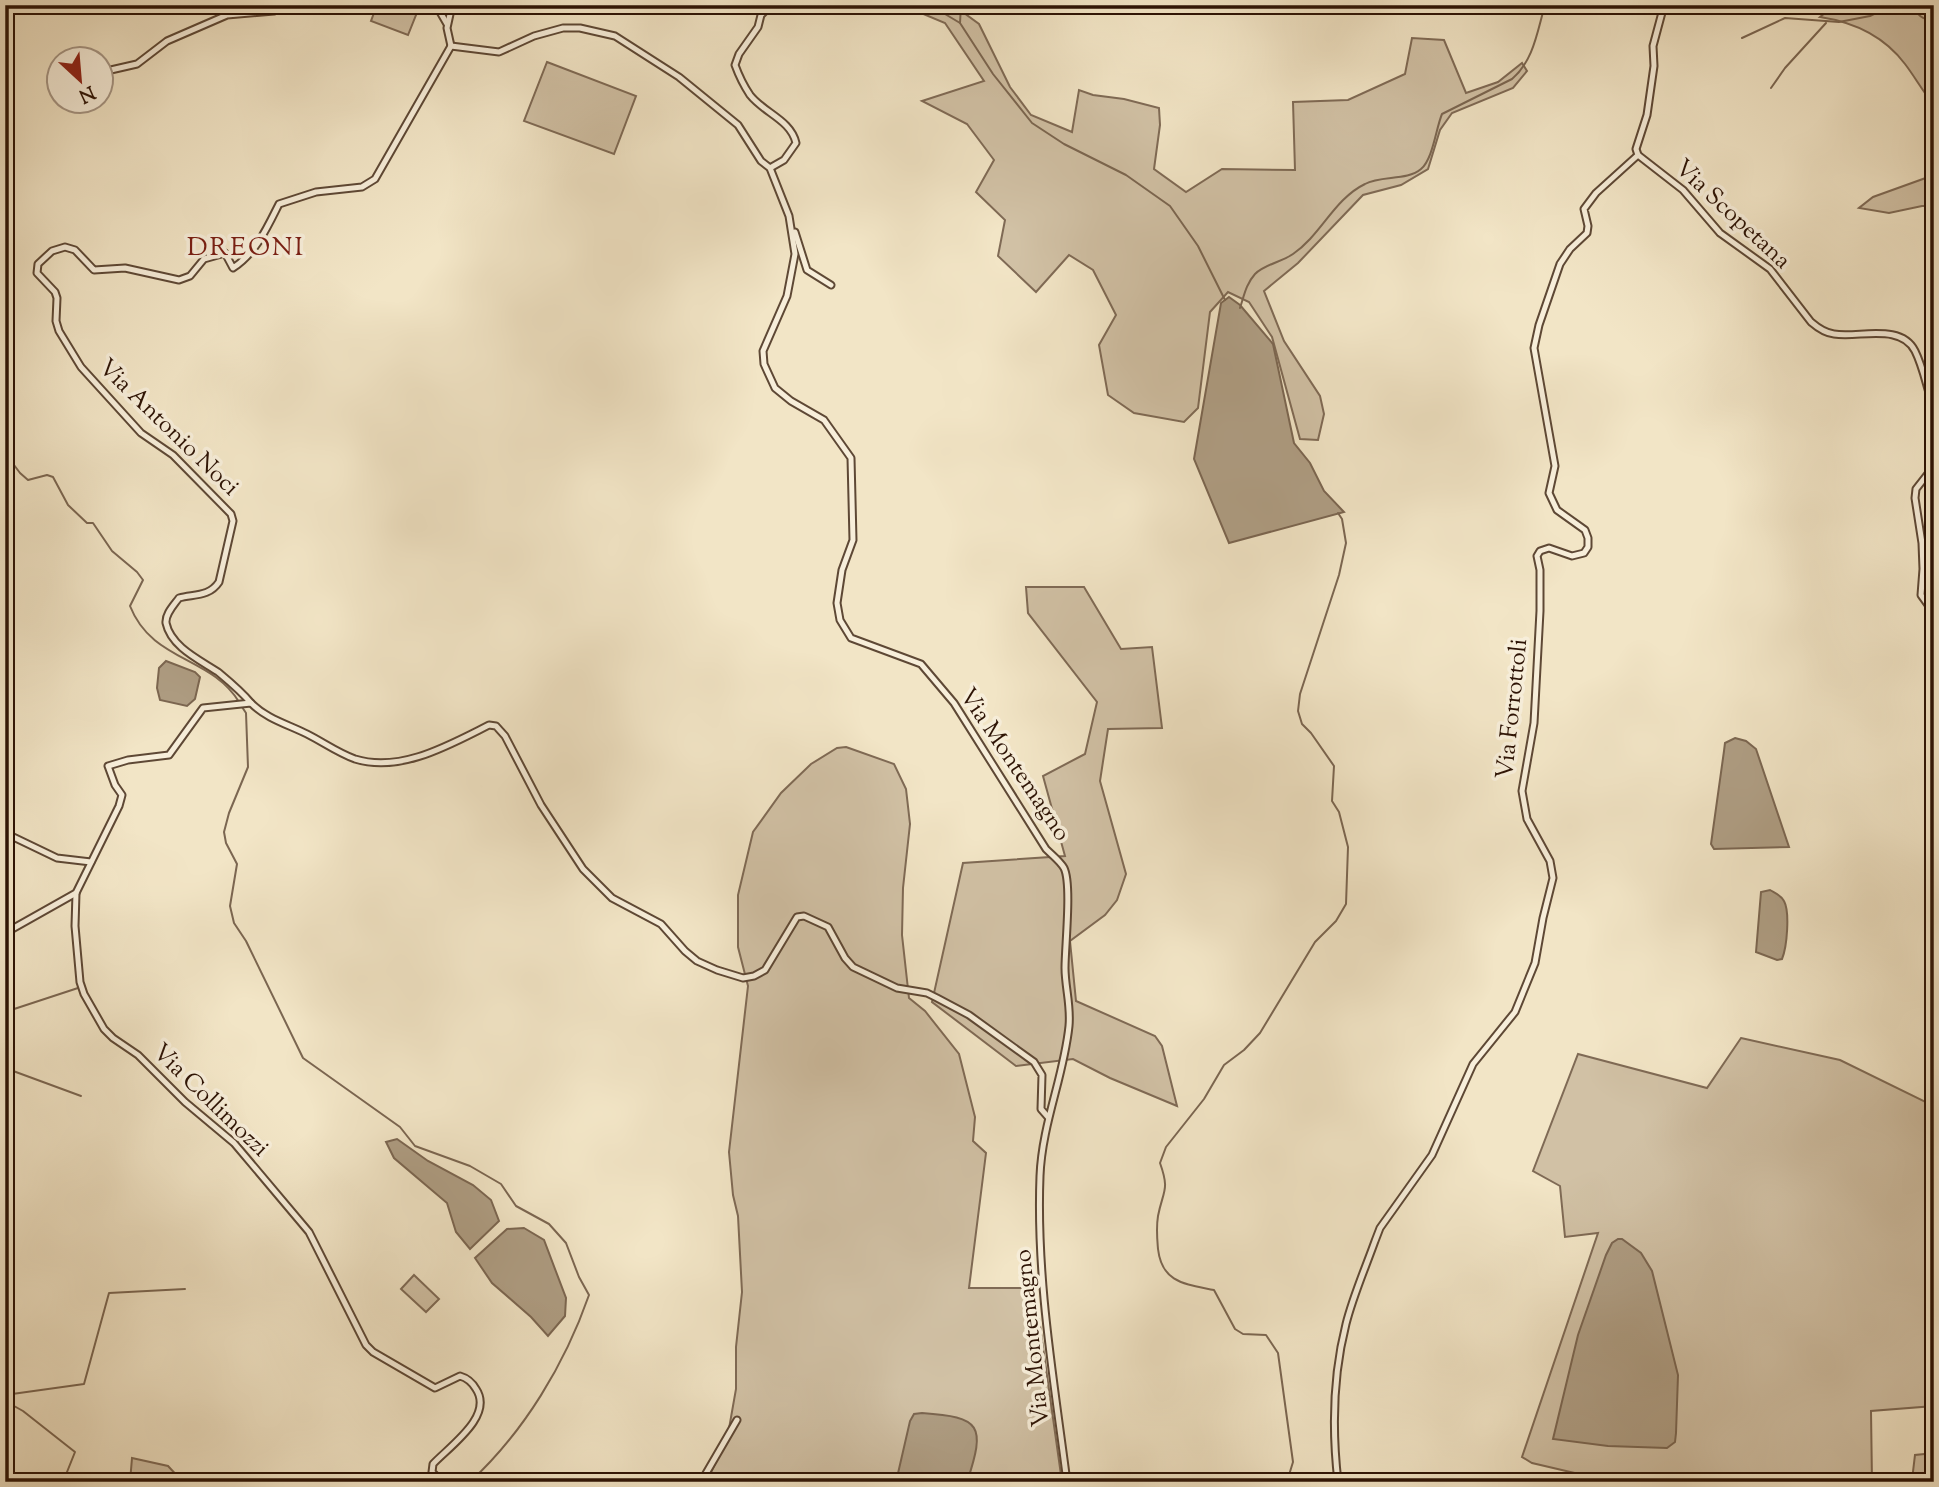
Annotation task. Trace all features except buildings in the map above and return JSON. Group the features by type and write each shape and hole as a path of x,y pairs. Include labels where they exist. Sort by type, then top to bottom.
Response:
{"street":[{"path":"116,69 137,64 167,41 227,15 274,11 290,5"},
{"path":"436,5 447,24 452,46"},
{"path":"447,24 452,5"},
{"path":"770,168 784,160 796,143 795,135 790,127 751,96 735,65 739,54 758,27 761,15 780,5"},
{"name":"Via Scopetana","path":"1664,5 1653,46 1654,66 1647,115 1636,149 1642,161 1683,190 1720,233 1770,269 1802,312 1819,329 1836,335 1897,335 1908,342 1915,352 1934,408"},
{"name":"Via Montemagno","path":"452,46 499,52 534,36 563,29 580,28 615,36 679,77 738,125 761,161 770,168 789,216 795,254 788,296 763,351 764,364 775,388 791,401 824,419 851,458 853,540 842,570 837,603 840,620 851,638 921,664 954,703 1046,849 1063,866 1069,882 1065,977 1070,1000 1069,1024 1048,1117 1040,1173 1039,1240 1043,1303 1067,1482"},
{"name":"Via Antonio Noci","path":"251,703 218,673 180,646 166,623 167,614 179,598 205,594 215,589 233,522 231,514 173,455 141,433 81,367 59,331 56,321 57,298 55,292 37,273 38,264 52,251 65,247 75,250 94,270 100,271 125,268 179,280 190,276 204,259 225,253 233,268 246,260 279,204 316,191 362,187 375,179 452,46"},
{"name":"Via Forrottoli","path":"1338,1482 1333,1426 1340,1359 1346,1324 1375,1241 1380,1228 1432,1155 1473,1064 1515,1013 1535,963 1553,878 1550,861 1527,819 1522,791 1534,723 1540,611 1540,570 1537,556 1540,551 1549,548 1572,556 1584,553 1588,547 1588,538 1584,530 1557,510 1549,493 1555,466 1534,348 1552,282 1565,257 1587,233 1584,209 1596,193 1638,155"},
{"path":"789,216 807,270 831,285"},
{"path":"1934,466 1916,489 1915,498 1922,543 1921,596 1934,613"},
{"path":"5,933 76,893 122,795 108,766 128,760 169,755 203,708 251,703 270,718 354,758 386,763 416,758 489,725 496,726 505,736 541,804 583,869 612,898 661,923 685,951 698,961 743,978 754,976 765,970 797,917 804,915 818,920 828,927 853,967 897,988 927,993 937,998 969,1015 1034,1062 1042,1075 1041,1109 1048,1117"},
{"path":"5,833 57,858 91,862"},
{"name":"Via Collimozzi","path":"76,893 75,926 80,982 92,1009 108,1034 138,1055 185,1102 229,1138 309,1232 355,1328 373,1352 435,1388 460,1376 471,1382 477,1390 482,1399 477,1419 433,1464 432,1472 440,1480 465,1481"},
{"path":"701,1482 737,1420"}],"shaded area":[{"path":"377,5 420,5 408,35 371,21"},
{"path":"902,5 953,5 979,24 1010,87 1031,115 1072,132 1079,90 1159,108 1160,125 1154,169 1186,192 1222,169 1295,170 1293,102 1348,100 1405,74 1412,38 1444,40 1466,93 1498,82 1522,63 1527,71 1513,88 1452,113 1440,130 1428,169 1401,185 1363,195 1298,263 1264,291 1284,341 1320,396 1324,414 1318,440 1300,439 1272,337 1249,302 1228,292 1210,312 1198,408 1184,422 1134,413 1108,395 1099,345 1116,315 1093,270 1069,255 1036,292 998,256 1005,220 976,192 994,160 967,124 922,101 984,81 945,23"},
{"path":"1835,5 1934,5 1934,105 1897,54 1878,38 1856,27 1820,17"},
{"path":"547,62 636,96 614,154 524,121"},
{"path":"1934,175 1934,206 1889,213 1859,208 1873,197"},
{"path":"1229,297 1240,305 1273,344 1294,443 1310,463 1324,491 1344,512 1229,543 1194,459 1221,303"},
{"path":"1026,587 1084,587 1121,649 1152,647 1162,728 1108,729 1100,781 1126,874 1117,900 1105,915 1070,941 1076,1001 1155,1036 1162,1046 1177,1106 1073,1059 1016,1066 932,1002 963,863 1065,856 1043,776 1085,754 1097,702 1028,613"},
{"path":"166,661 195,672 200,677 195,699 187,706 160,700 157,688 159,668"},
{"path":"1735,738 1746,741 1756,749 1789,847 1714,849 1711,844 1725,743"},
{"path":"846,747 894,764 906,789 910,824 903,888 902,935 909,998 925,1011 959,1054 975,1117 973,1141 986,1153 969,1288 1022,1288 1036,1297 1062,1482 706,1482 727,1440 736,1389 736,1347 742,1292 738,1216 729,1152 748,986 738,947 738,895 753,832 781,793 811,764 837,748"},
{"path":"1770,890 1783,899 1787,913 1785,946 1782,959 1777,960 1756,952 1761,892"},
{"path":"1741,1038 1840,1060 1934,1106 1934,1406 1871,1411 1872,1482 1613,1482 1532,1463 1522,1457 1598,1233 1565,1237 1560,1186 1533,1171 1578,1054 1707,1088"},
{"path":"397,1139 428,1161 473,1185 491,1200 499,1221 470,1249 456,1232 447,1203 394,1158 386,1142"},
{"path":"524,1228 544,1240 566,1298 565,1316 548,1336 531,1317 492,1283 475,1258 507,1229"},
{"path":"1618,1239 1641,1253 1652,1271 1678,1375 1675,1442 1667,1448 1608,1446 1553,1439 1578,1335 1606,1255 1612,1243"},
{"path":"414,1275 439,1299 426,1312 401,1289"},
{"path":"914,1414 957,1417 974,1428 977,1436 976,1448 967,1482 896,1482 910,1421"},
{"path":"1934,1453 1934,1482 1905,1482 1912,1480 1915,1455"},
{"path":"132,1458 168,1466 183,1482 130,1482"}],"waterway":[{"path":"930,5 960,23"},
{"path":"961,5 960,23 993,74 1032,123 1064,144 1126,175 1170,206 1198,246 1225,300"},
{"path":"1240,308 1247,286 1255,274 1289,257 1303,246 1354,191 1371,181 1409,175 1421,169 1431,151 1442,114 1512,79 1530,54 1545,5"},
{"path":"1742,38 1785,18 1839,22 1870,16 1892,5"},
{"path":"1913,5 1920,16 1934,20"},
{"path":"1771,88 1785,68 1826,23"},
{"path":"5,453 28,480 47,475 53,477 68,505 87,523 93,523 112,551 137,572 143,580 130,606 152,638 213,675 239,702"},
{"path":"1278,1482 1289,1475 1293,1462 1278,1353 1266,1335 1243,1334 1235,1329 1214,1290 1177,1280 1164,1269 1157,1236 1158,1216 1165,1190 1160,1163 1166,1147 1204,1099 1224,1065 1260,1033 1315,942 1336,921 1346,904 1348,847 1339,812 1332,801 1334,766 1302,724 1298,711 1300,694 1339,575 1346,543 1342,519 1338,513"},
{"path":"242,707 246,713 248,767 224,832 226,843 237,864 230,906 234,923 246,941 303,1058 400,1127 415,1146 470,1166 501,1184 516,1206 549,1224 566,1243 589,1295 568,1346 541,1396 508,1441 470,1482"},
{"path":"5,1012 78,988"},
{"path":"5,1068 81,1096"},
{"path":"5,1073 5,1101"},
{"path":"5,1395 84,1384 109,1293 185,1289"},
{"path":"5,1401 23,1411 75,1452 63,1482"}],"district":[{"name":"DREONI","path":"246,248"}]}
